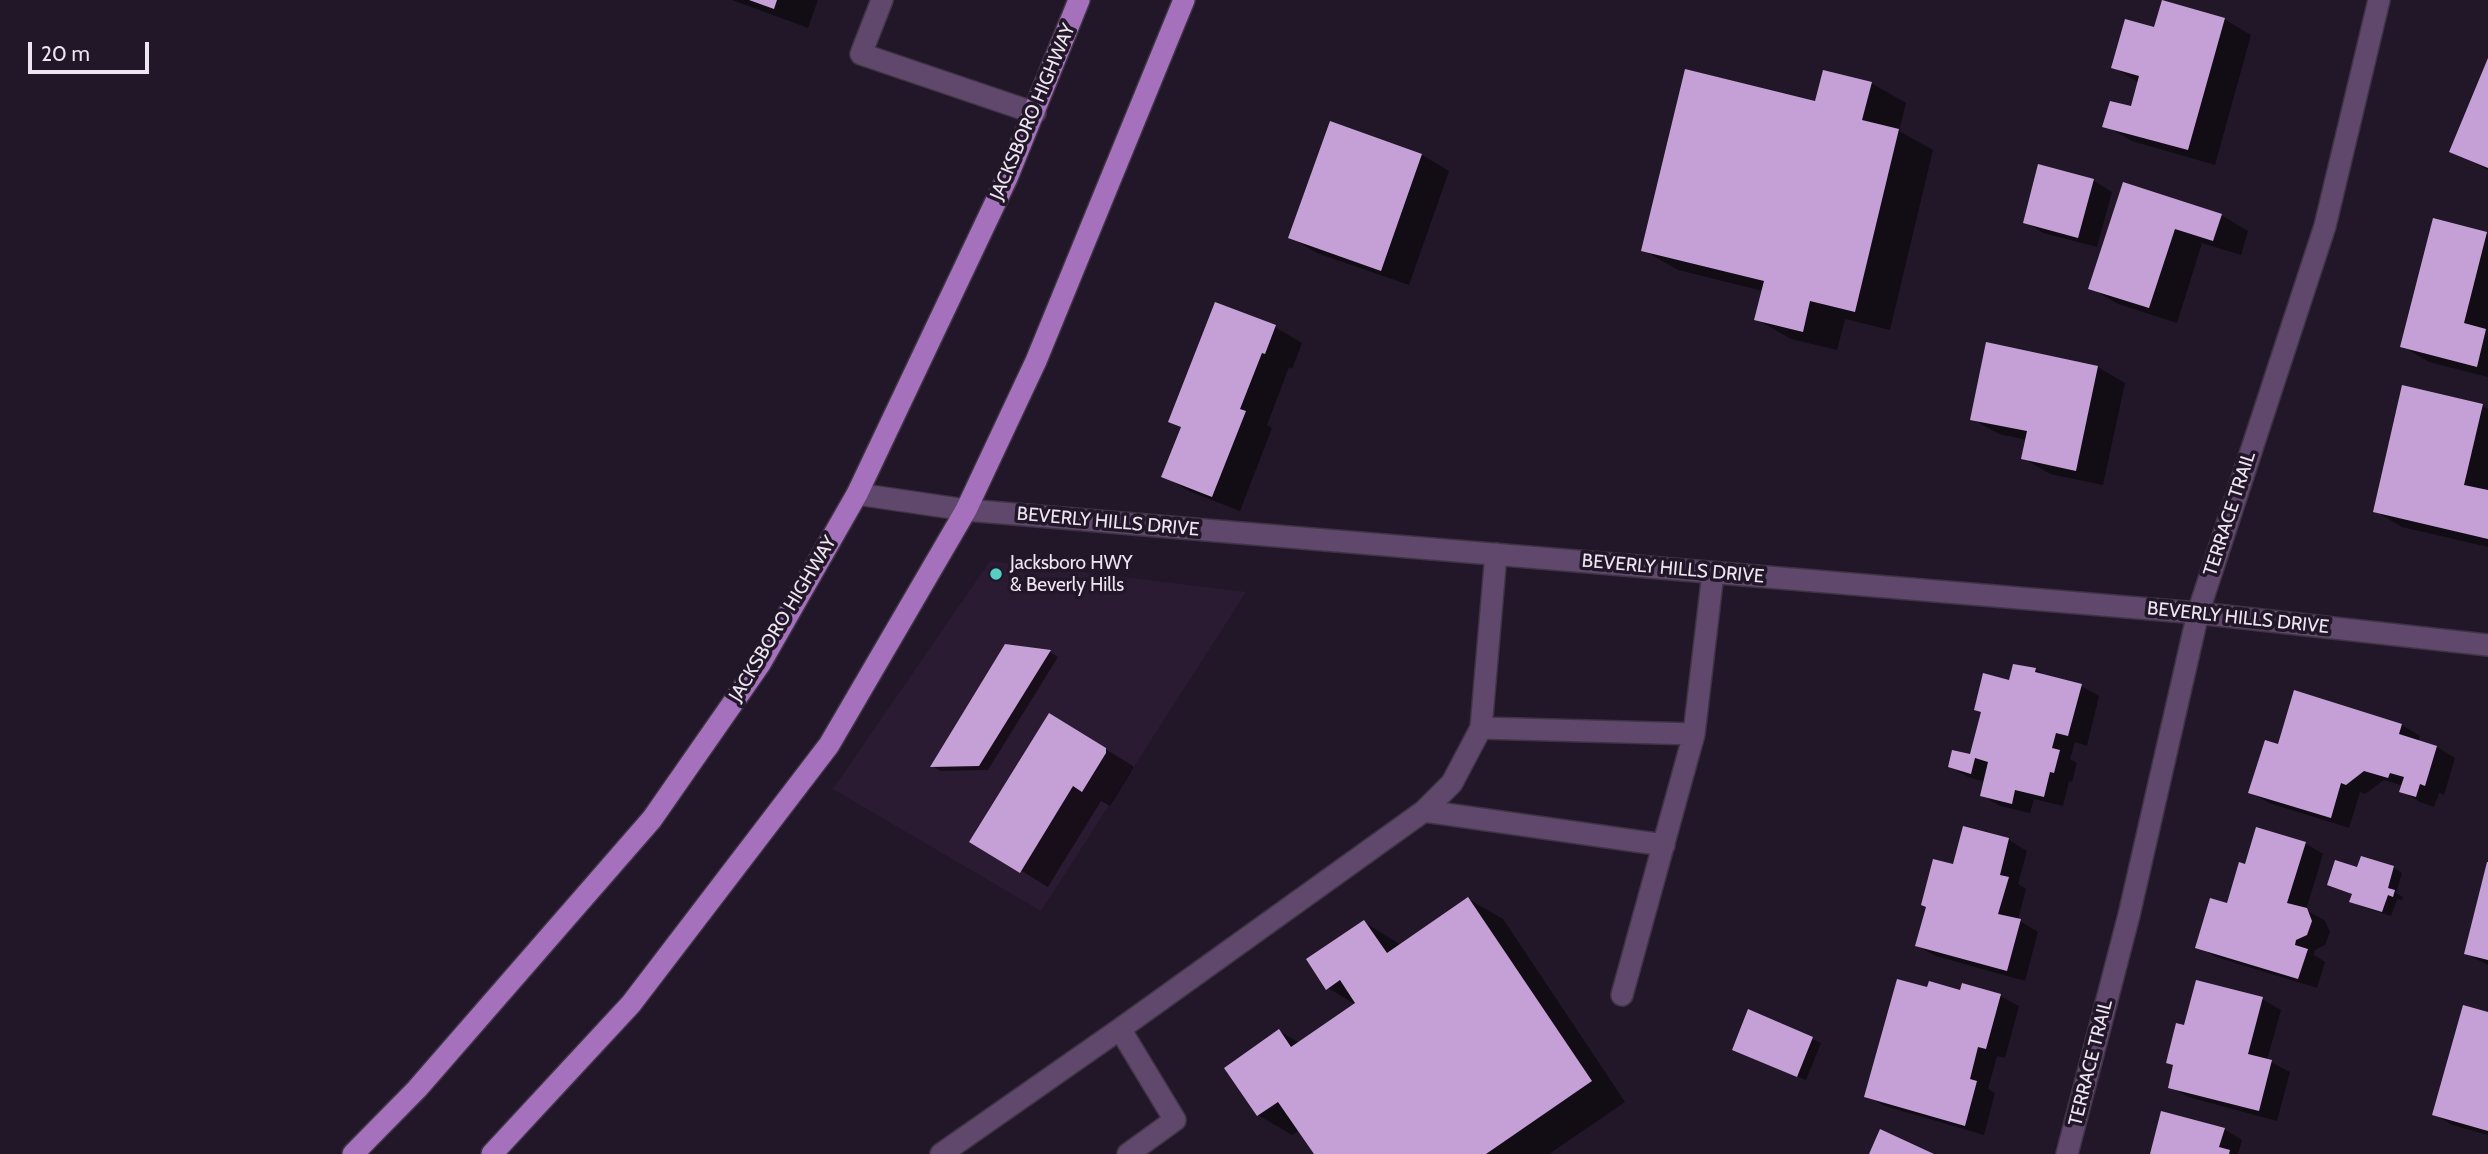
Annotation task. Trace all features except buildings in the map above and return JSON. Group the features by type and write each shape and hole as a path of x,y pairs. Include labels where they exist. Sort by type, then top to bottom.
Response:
{"main road":[{"name":"JACKSBORO HIGHWAY","path":"354,1154 417,1089 652,819 760,664 858,494 995,203 1035,113 1079,0"},
{"path":"492,1154 631,1004 829,745 966,510 1036,361 1184,0"}],"street":[{"path":"882,0 861,54 1035,113"},
{"name":"TERRACE TRAIL","path":"2067,1154 2129,915 2198,613 2325,226 2379,0"},
{"name":"BEVERLY HILLS DRIVE","path":"858,494 966,510 2198,613 2488,645"},
{"path":"941,1154 1424,811 1452,783 1481,728 1496,554"},
{"path":"1622,995 1694,734 1713,573"},
{"path":"1481,728 1694,734"},
{"path":"1424,811 1664,845"},
{"path":"1120,1029 1175,1120 1128,1154"}],"shaded area":[{"path":"990,561 1246,592 1041,911 833,789"}],"place":[{"name":"Jacksboro HWY & Beverly Hills","path":"996,574"}]}
